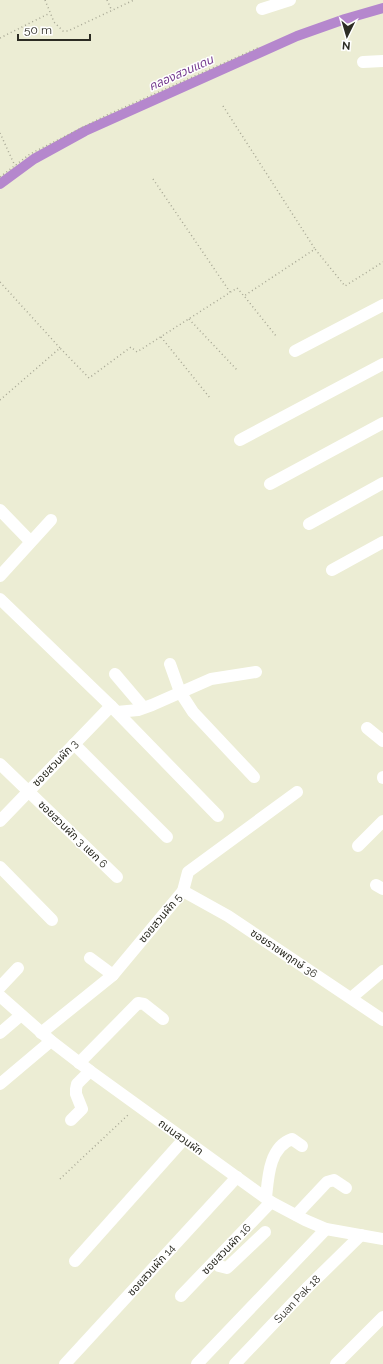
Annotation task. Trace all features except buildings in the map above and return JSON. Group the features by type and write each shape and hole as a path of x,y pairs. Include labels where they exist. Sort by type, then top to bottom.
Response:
{"street":[{"path":"262,9 290,0"},
{"path":"363,62 383,61"},
{"path":"295,351 383,305"},
{"path":"240,440 383,364"},
{"path":"270,484 383,423"},
{"path":"310,524 383,483"},
{"path":"0,510 30,541"},
{"path":"0,576 30,541 51,520"},
{"path":"332,570 383,542"},
{"path":"0,599 114,709 218,816"},
{"path":"170,664 180,692 193,712 254,777"},
{"path":"114,709 143,707 211,679 256,672"},
{"path":"115,674 143,707"},
{"name":"ซอยสวนผัก 3","path":"0,821 74,744 114,709"},
{"path":"367,728 383,741"},
{"path":"74,744 167,837"},
{"name":"ซอยสวนผัก 3 แยก 6","path":"0,764 117,877"},
{"name":"ซอยสวนผัก 5","path":"41,1033 113,976 183,891 188,872 297,792"},
{"path":"358,846 383,821"},
{"path":"0,867 52,920"},
{"name":"ซอยราชพฤกษ์ 36","path":"183,891 228,916 383,1020"},
{"path":"90,958 113,976"},
{"path":"0,987 18,968"},
{"path":"352,998 383,971"},
{"name":"ถนนสวนผัก","path":"0,996 20,1016 79,1063 268,1200 326,1229 383,1239"},
{"path":"79,1063 138,1003 144,1004 163,1019"},
{"path":"0,1033 20,1016"},
{"path":"0,1084 51,1041"},
{"path":"71,1120 82,1109 76,1094 77,1084 90,1071"},
{"path":"75,1261 184,1139"},
{"path":"268,1200 272,1158 288,1140 292,1139 302,1146"},
{"name":"ซอยสวนผัก 14","path":"65,1364 237,1177"},
{"path":"296,1215 327,1182 334,1180 346,1188"},
{"name":"ซอยสวนผัก 16","path":"181,1296 215,1261 268,1200"},
{"path":"197,1364 326,1229"},
{"path":"215,1261 219,1266 227,1268 265,1232"},
{"name":"Suan Pak 18","path":"235,1364 308,1287 361,1235"},
{"path":"336,1364 383,1317"}],"path":[{"path":"45,0 54,22 63,31 68,31 134,0"},
{"path":"107,0 112,11"},
{"path":"0,38 50,13"},
{"path":"0,177 30,154 107,115 260,47"},
{"path":"223,106 315,248 345,286 383,262"},
{"path":"0,134 15,166"},
{"path":"153,179 230,292"},
{"path":"244,296 315,248"},
{"path":"0,282 89,378 131,347 137,352 237,288 276,336"},
{"path":"190,319 237,370"},
{"path":"161,337 210,398"},
{"path":"0,400 60,348"},
{"path":"60,1179 138,1105"}],"waterway":[{"name":"คลองสวนแดน","path":"0,184 34,159 85,131 297,36 345,19 383,8"}]}
